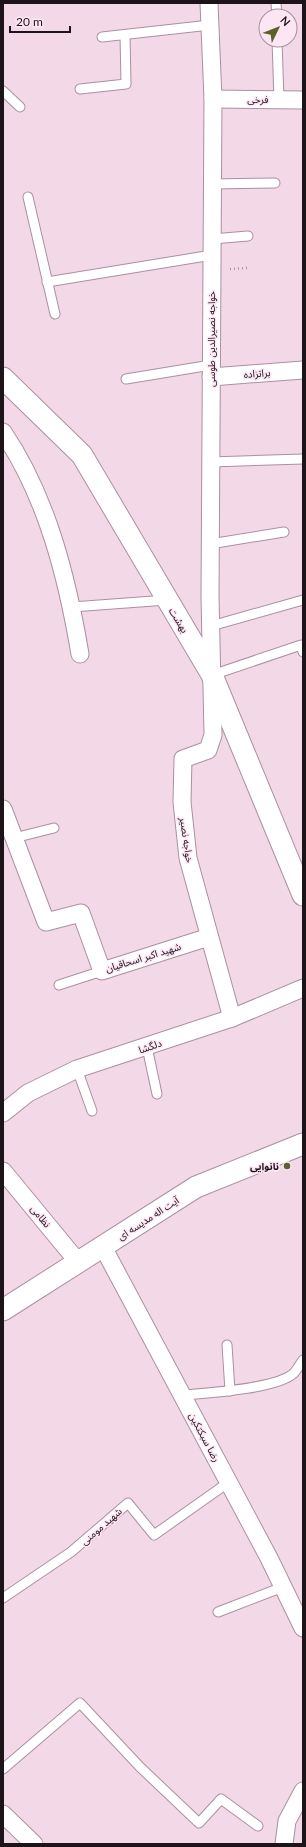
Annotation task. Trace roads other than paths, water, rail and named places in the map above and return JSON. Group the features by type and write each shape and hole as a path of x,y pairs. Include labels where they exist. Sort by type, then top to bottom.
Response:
{"street":[{"name":"خواجه نصیرالدین طوسی","path":"209,3 212,99 210,544 212,675"},
{"name":"فرخی","path":"212,99 303,100"},
{"name":"براتزاده","path":"211,371 303,370"},
{"name":"بهشت","path":"4,379 82,455 212,675 303,895"},
{"path":"3,432 20,457 44,511 72,607 80,654"},
{"name":"خواجه نصیر","path":"212,675 213,735 208,750 183,758 182,802 188,858 232,1018"},
{"name":"شهید اکبر اسحاقیان","path":"3,809 46,922 81,913 102,971 209,937"},
{"name":"دلگشا","path":"3,1113 28,1093 77,1069 232,1018 303,988"},
{"name":"آیت اله مدیسه ای","path":"3,1310 196,1187 303,1144"},
{"name":"نظامی","path":"3,1170 78,1262"},
{"name":"رضا سبکتکین","path":"103,1247 229,1482 303,1628"},
{"path":"284,1844 287,1821 303,1791"},
{"path":"3,1814 34,1844"}],"lane":[{"path":"102,37 210,25"},
{"path":"80,89 126,84 126,34"},
{"path":"277,48 279,100"},
{"path":"3,91 20,107"},
{"path":"212,184 275,183"},
{"path":"28,197 55,314"},
{"path":"47,282 212,247 248,236"},
{"path":"126,380 211,371"},
{"path":"211,462 303,459"},
{"path":"210,544 284,532"},
{"path":"72,607 167,600"},
{"path":"211,626 303,600"},
{"path":"212,675 301,645 303,652"},
{"path":"14,838 54,828"},
{"path":"59,985 102,971"},
{"path":"147,1047 157,1094"},
{"path":"77,1069 92,1111"},
{"path":"227,1345 230,1391"},
{"path":"183,1396 247,1389 275,1382 293,1374 303,1360"},
{"name":"شهید مومنی","path":"3,1598 71,1552 128,1503 154,1535 229,1482"},
{"path":"218,1612 283,1587"},
{"path":"3,1769 80,1703 140,1767 199,1824 221,1799 258,1826"}],"place":[{"name":"نانوایی","path":"287,1166"}]}
